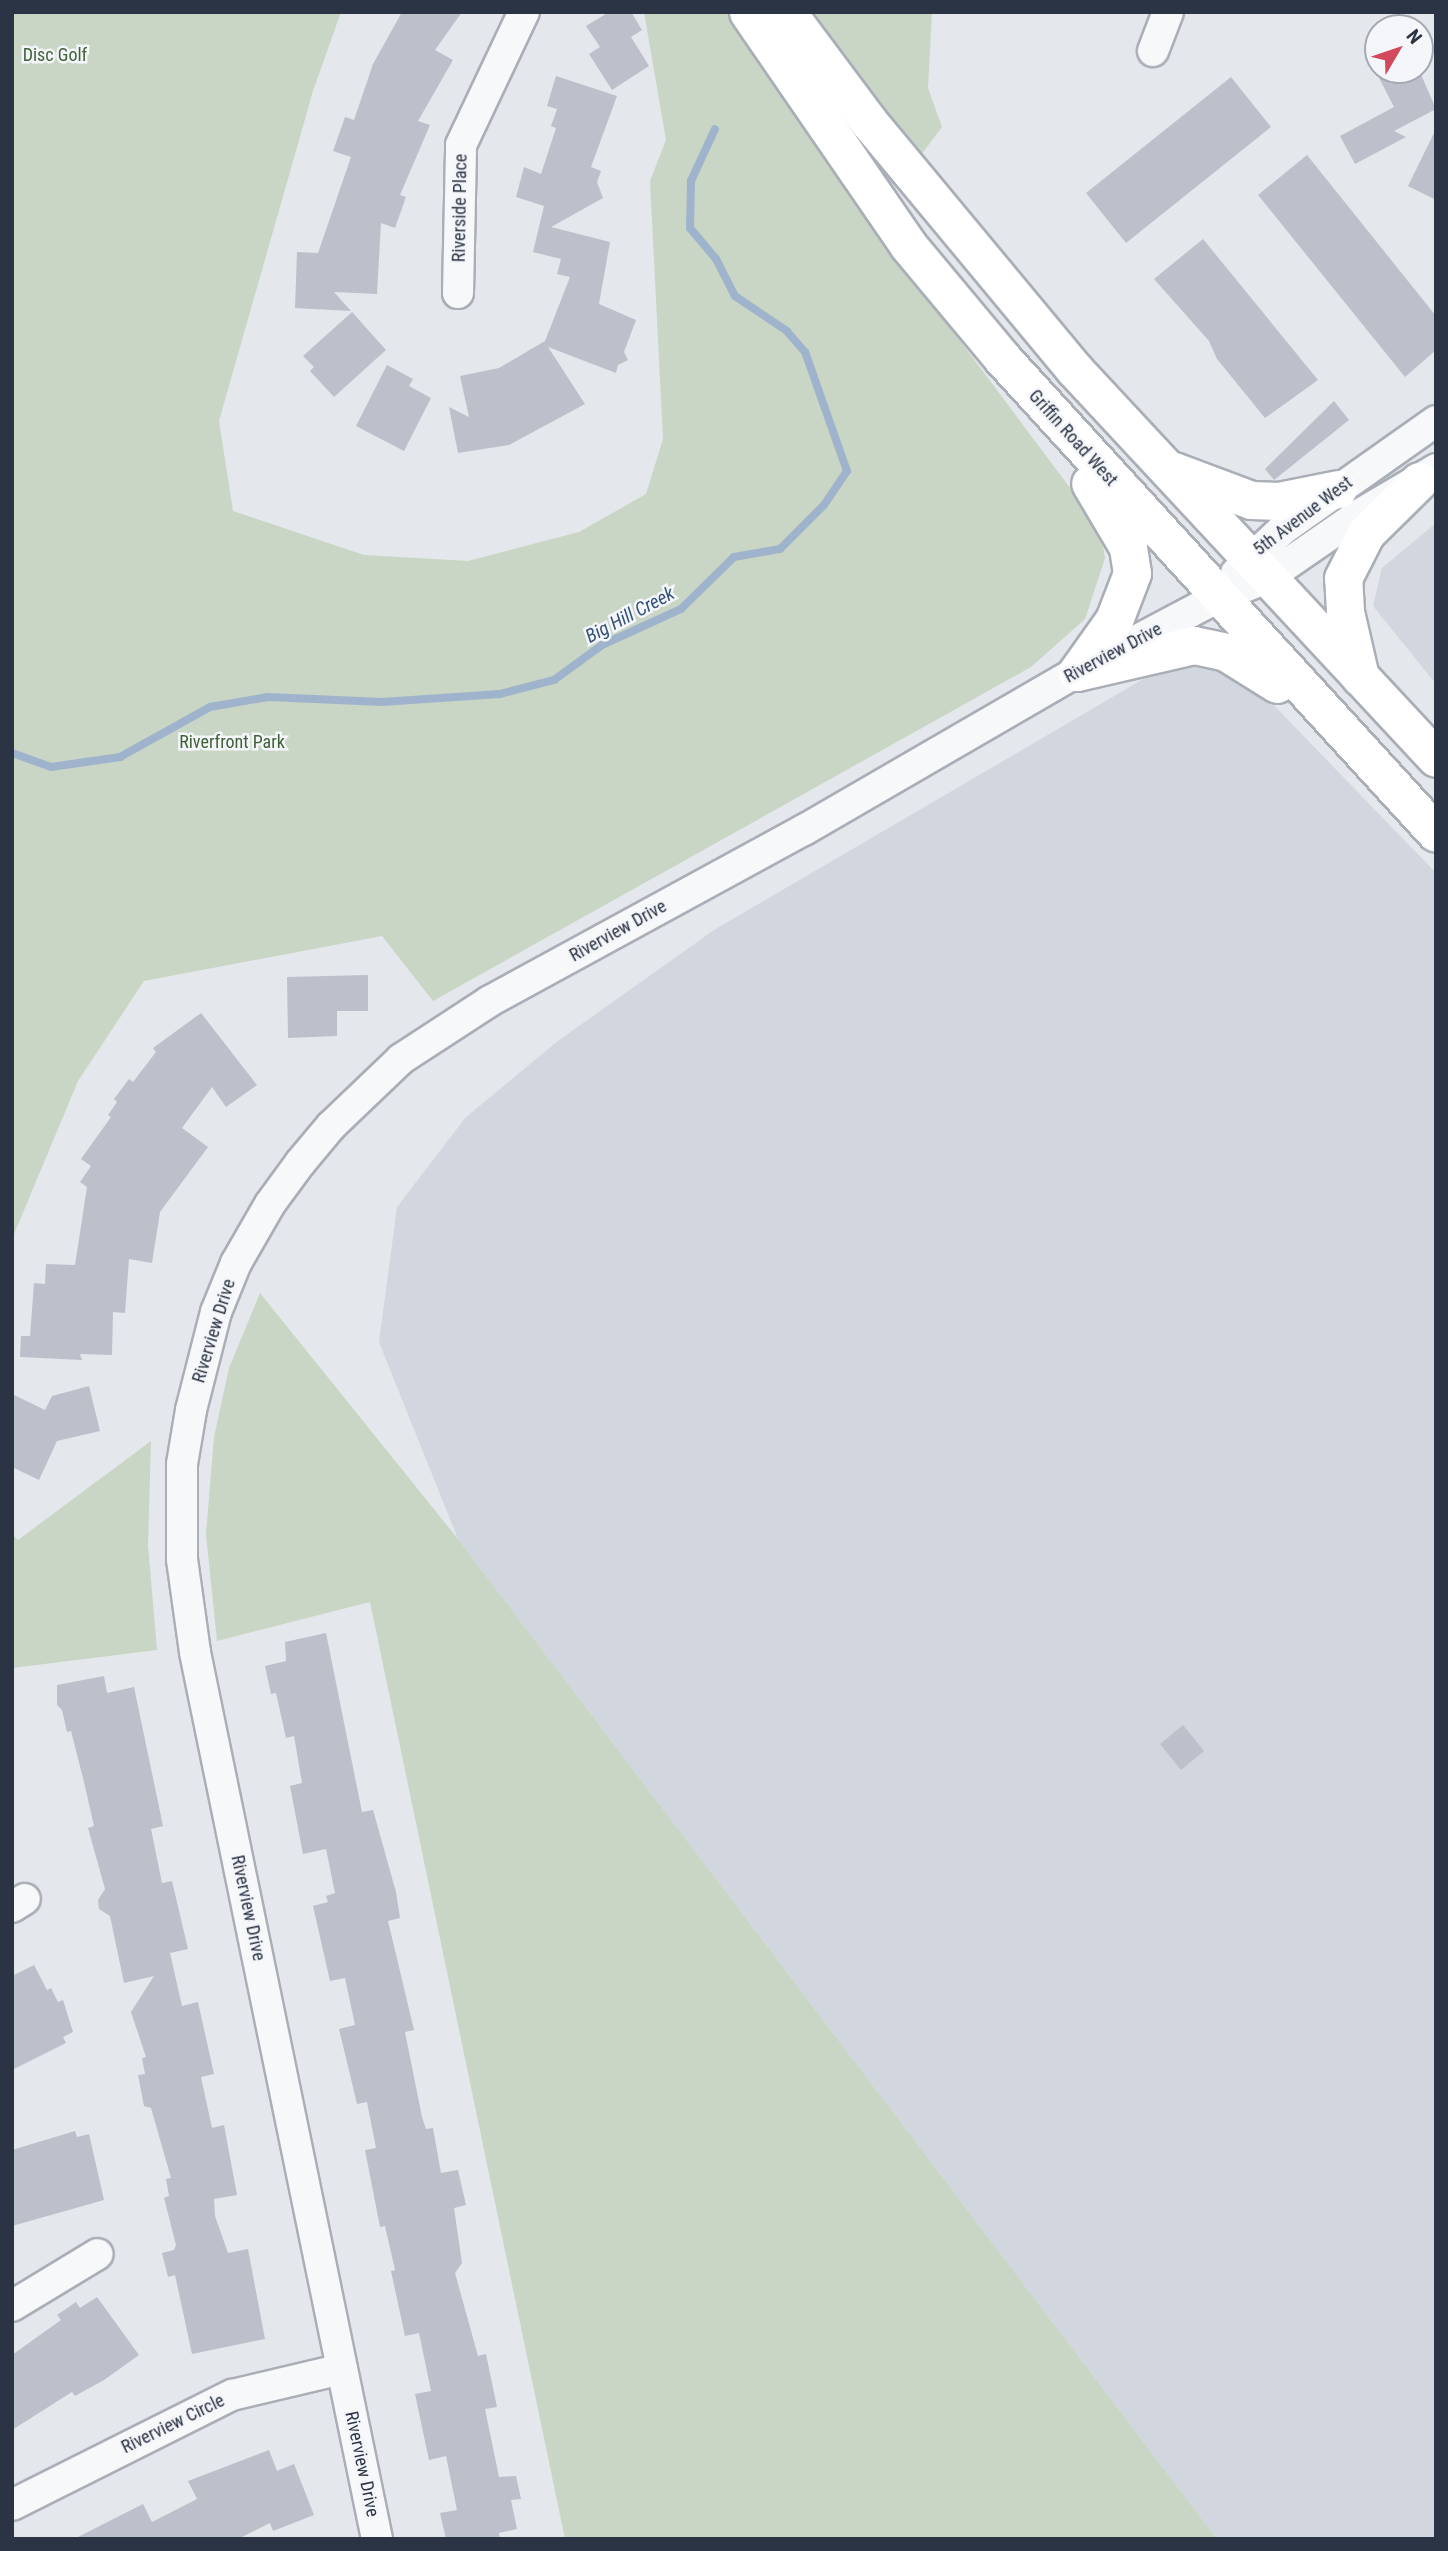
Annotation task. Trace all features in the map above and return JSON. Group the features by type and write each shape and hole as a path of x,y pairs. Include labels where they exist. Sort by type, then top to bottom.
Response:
{"main road":[{"name":"Griffin Road West","path":"748,12 908,245 1049,412 1325,717 1436,833"},
{"path":"787,12 948,219 1165,468 1436,758"},
{"path":"1049,412 1119,530 1132,560 1130,583 1118,611 1077,672"},
{"path":"1165,468 1251,500 1279,500 1338,489"},
{"path":"1361,678 1345,612 1343,578 1366,533 1427,475"},
{"path":"1077,672 1194,645 1213,648 1241,659 1325,717"}],"street":[{"name":"Riverside Place","path":"458,293 461,145 524,12"},
{"path":"1153,51 1168,12"},
{"name":"5th Avenue West","path":"1217,598 1257,568 1338,489 1436,421"},
{"name":"5th Avenue West","path":"1257,568 1357,516 1427,475"},
{"name":"Riverview Drive","path":"377,2539 195,1652 182,1559 182,1464 189,1424 216,1312 236,1263 270,1204 300,1163 331,1126 401,1059 490,1001 804,830 1077,672 1217,598"},
{"path":"12,2306 98,2254"},
{"name":"Riverview Circle","path":"12,2505 232,2395 342,2369"}],"shaded area":[{"path":"1436,523 1436,684 1373,606 1382,568"},
{"path":"1178,665 1211,668 1262,693 1436,873 1436,2539 1217,2539 458,1539 379,1342 397,1207 466,1117 558,1041 714,930 1145,678"}],"green space":[{"name":"Riverfront Park","path":"12,12 341,12 313,91 219,421 233,511 364,555 468,561 579,532 646,494 663,439 650,181 666,140 644,12 729,12 875,227 1100,528 1105,558 1085,619 1031,667 433,1001 382,936 144,981 78,1081 12,1239"},
{"path":"810,12 932,12 928,88 942,127 921,155"},
{"path":"260,1293 458,1539 1217,2539 565,2539 370,1602 217,1641 206,1534 214,1437 229,1368"},
{"path":"151,1441 148,1545 157,1650 12,1668 12,1534 18,1540"}],"building":[{"path":"402,12 462,12 435,50 453,60 418,121 430,125 400,195 406,197 395,228 381,223 377,294 334,292 351,311 295,308 297,252 318,253 351,157 333,151 345,117 354,120 373,64"},
{"path":"609,12 631,12 642,30 631,37 649,66 612,90 589,54 600,47 586,26"},
{"path":"556,76 617,96 591,167 601,171 597,182 603,198 551,227 610,242 599,304 636,320 624,352 628,360 618,365 616,373 548,347 585,404 509,445 458,453 449,407 469,417 460,376 499,368 545,341 570,277 557,274 561,259 533,252 544,206 516,197 524,167 541,174 556,128 551,126 557,109 547,106"},
{"path":"1231,77 1271,127 1126,243 1086,193"},
{"path":"1382,84 1425,84 1436,109 1394,131 1406,137 1355,164 1340,136 1394,107"},
{"path":"1436,129 1436,200 1408,186"},
{"path":"1307,155 1436,316 1436,350 1405,377 1258,195"},
{"path":"1203,239 1318,380 1265,418 1217,359 1209,341 1154,279"},
{"path":"352,312 386,350 334,397 310,371 314,367 303,356"},
{"path":"387,365 413,379 409,386 431,398 404,451 356,426"},
{"path":"1334,401 1349,420 1274,480 1265,469"},
{"path":"368,975 368,1011 337,1011 337,1036 288,1038 287,977"},
{"path":"201,1013 257,1085 226,1107 212,1087 182,1128 208,1147 160,1212 152,1263 129,1259 125,1313 113,1312 112,1355 80,1354 82,1360 20,1357 21,1336 30,1336 34,1283 45,1284 46,1264 75,1265 87,1187 80,1182 91,1166 81,1159 111,1117 108,1115 117,1102 114,1099 129,1079 133,1082 156,1052 153,1048"},
{"path":"89,1386 100,1431 57,1441 39,1480 12,1467 12,1394 45,1410 52,1396"},
{"path":"326,1633 362,1812 373,1810 396,1892 400,1918 388,1921 414,2030 405,2032 422,2117 426,2129 433,2128 441,2173 458,2170 466,2205 454,2208 462,2263 455,2273 478,2356 486,2354 497,2407 485,2409 499,2477 516,2476 521,2499 511,2500 517,2529 499,2533 500,2539 446,2539 440,2513 457,2510 446,2456 429,2460 415,2394 431,2391 419,2333 405,2336 391,2271 395,2270 385,2226 380,2227 365,2150 376,2148 367,2102 357,2104 339,2029 355,2025 345,1978 330,1981 313,1906 328,1902 326,1896 335,1893 326,1849 303,1854 290,1786 302,1783 294,1736 286,1738 276,1693 271,1694 265,1666 286,1661 285,1642"},
{"path":"104,1676 107,1693 134,1687 163,1826 151,1829 162,1883 172,1881 188,1949 170,1953 182,2006 198,2002 214,2074 201,2077 212,2128 224,2125 237,2195 214,2199 215,2216 228,2253 248,2249 265,2339 192,2354 175,2275 168,2277 162,2253 174,2250 176,2245 164,2198 169,2196 166,2179 171,2178 151,2108 144,2106 138,2075 145,2074 142,2058 146,2057 131,2012 154,1976 124,1983 110,1916 99,1909 98,1900 105,1889 88,1828 94,1826 84,1782 71,1731 67,1732 62,1710 57,1705 57,1685"},
{"path":"1183,1725 1204,1751 1181,1770 1160,1744"},
{"path":"34,1965 47,1990 51,1988 58,2002 63,2000 73,2032 63,2037 66,2043 12,2070 12,1976"},
{"path":"75,2131 77,2137 89,2134 104,2200 12,2226 12,2150"},
{"path":"97,2297 139,2355 104,2380 75,2396 72,2392 12,2430 12,2355 61,2320 57,2315 76,2302 80,2308"},
{"path":"269,2450 277,2471 294,2464 314,2515 273,2531 270,2523 238,2539 74,2539 143,2504 152,2522 197,2499 188,2481"}],"waterway":[{"name":"Big Hill Creek","path":"12,753 51,767 120,757 210,707 268,697 382,702 500,694 554,680 602,645 681,609 734,557 780,549 824,505 847,471 805,352 787,331 735,296 716,259 690,228 691,181 715,129"}],"park label":[{"name":"Disc Golf","path":"55,55"}]}
